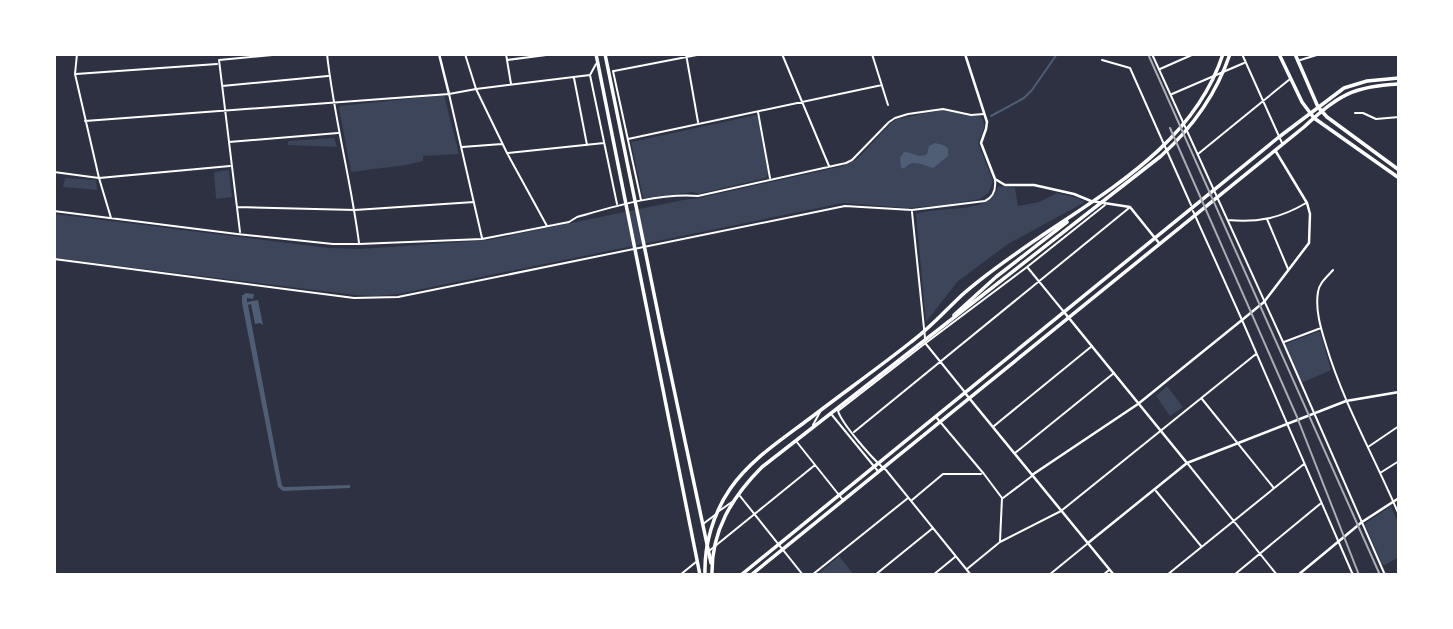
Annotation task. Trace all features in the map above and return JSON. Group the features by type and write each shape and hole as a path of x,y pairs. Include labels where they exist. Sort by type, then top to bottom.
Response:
{"main road":[{"path":"596,54 697,561 703,575"},
{"path":"606,54 713,575"},
{"path":"831,414 832,409 848,396 1157,151 1183,126 1205,96 1223,54"},
{"path":"713,575 714,545 721,521 743,487 757,472 826,415 1161,156 1200,113 1215,90 1230,54"},
{"path":"1279,54 1302,102 1314,118 1399,178"},
{"path":"1294,54 1319,109 1399,170"},
{"path":"751,575 1314,118 1319,109 1344,88 1367,81 1399,78"},
{"path":"741,575 1310,113 1355,90 1373,85 1399,84"},
{"path":"703,575 712,525 725,498 746,471 788,435 915,340 959,298 993,271 1091,204"}],"street":[{"path":"77,54 75,74 111,219"},
{"path":"218,54 240,233"},
{"path":"75,74 283,54"},
{"path":"327,54 338,134 355,210 359,244"},
{"path":"439,54 482,239"},
{"path":"465,54 476,89 547,227"},
{"path":"506,54 512,85"},
{"path":"507,60 554,54"},
{"path":"641,200 611,71 702,54"},
{"path":"782,54 830,167"},
{"path":"872,54 888,105"},
{"path":"54,260 354,298 374,298 411,294 845,206 912,211 985,201 994,193 996,186 981,143 987,122 964,54"},
{"path":"1152,54 1385,575"},
{"path":"1159,70 1194,54"},
{"path":"1242,54 1282,144"},
{"path":"1297,61 1320,54"},
{"path":"686,56 698,123"},
{"path":"1102,60 1130,68 1353,575"},
{"path":"597,62 590,75 618,205"},
{"path":"1171,94 1245,63"},
{"path":"85,121 449,94 590,75"},
{"path":"221,86 329,76"},
{"path":"574,77 587,145"},
{"path":"1197,155 1290,79"},
{"path":"628,139 882,85"},
{"path":"54,211 297,240 359,244 482,239 569,222 578,217 641,200 698,196 846,163 889,122 908,114 943,109 971,115 985,114"},
{"path":"758,112 770,179"},
{"path":"1355,113 1363,113 1376,119 1399,117"},
{"path":"228,142 338,134"},
{"path":"507,153 605,143"},
{"path":"461,147 503,144"},
{"path":"1002,498 1139,404 1264,302 1309,243 1310,214 1307,203 1275,150"},
{"path":"1391,165 1399,163"},
{"path":"54,172 99,178 231,166"},
{"path":"995,179 1005,185 1034,185 1106,205 1130,207 1159,243"},
{"path":"237,207 355,210 474,201"},
{"path":"1227,219 1248,222 1267,219 1307,203"},
{"path":"878,471 839,415 839,409 1106,205"},
{"path":"853,433 1130,207"},
{"path":"912,211 926,344 1114,575"},
{"path":"1267,219 1288,270"},
{"path":"1027,267 1277,575"},
{"path":"1333,270 1320,285 1318,292 1321,328 1346,401 1399,515"},
{"path":"1283,342 1321,328"},
{"path":"808,432 823,409 924,332"},
{"path":"993,427 1092,346"},
{"path":"967,570 1000,542 1061,511 1257,353"},
{"path":"1015,453 1114,373"},
{"path":"1049,575 1187,463 1346,401 1399,392"},
{"path":"1201,398 1274,488"},
{"path":"703,524 740,496 760,470 831,414 876,465 883,467 971,575"},
{"path":"936,417 1002,498 1000,542"},
{"path":"1367,447 1399,426"},
{"path":"796,441 843,500"},
{"path":"1379,473 1399,461"},
{"path":"1167,575 1304,463"},
{"path":"709,552 815,465"},
{"path":"911,500 943,474 984,474"},
{"path":"1155,489 1202,547"},
{"path":"740,496 803,575"},
{"path":"812,575 908,497"},
{"path":"1298,575 1362,522 1399,498"},
{"path":"1234,575 1321,504"},
{"path":"875,575 934,528"},
{"path":"933,575 956,556"},
{"path":"680,575 697,561"},
{"path":"1103,575 1109,570"}],"shaded area":[{"path":"444,95 459,154 423,156 423,161 406,165 351,172 340,106"},
{"path":"942,110 980,116 984,123 978,143 993,181 989,192 980,199 908,208 843,203 398,294 375,296 54,258 54,214 329,248 360,249 489,240 843,166 862,154 897,119"},
{"path":"756,115 768,173 766,178 698,194 693,192 643,197 631,142"},
{"path":"334,138 337,147 288,145 288,141"},
{"path":"935,143 948,148 948,156 933,168 914,163 904,169 901,167 900,158 904,152 924,155 927,154 929,146"},
{"path":"229,170 232,197 216,199 214,172"},
{"path":"65,178 96,180 97,190 63,187"},
{"path":"998,186 1015,188 1018,206 1039,202 1057,193 1085,202 1008,244 957,282 926,322 916,214 975,206 986,202"},
{"path":"254,294 253,299 247,298 247,302 258,300 263,325 255,324 251,304 248,305 282,486 350,485 350,488 283,491 278,487 242,303 242,295"},
{"path":"1320,332 1331,370 1304,382 1301,381 1285,344"},
{"path":"1167,386 1183,407 1170,416 1156,396"},
{"path":"1391,506 1399,525 1399,557 1385,565 1382,564 1365,525"},
{"path":"839,556 854,575 817,575"}],"waterway":[{"path":"991,116 1024,98 1057,54"}],"railway":[{"path":"1148,54 1380,575"},
{"path":"1170,128 1297,417 1359,575"}]}
